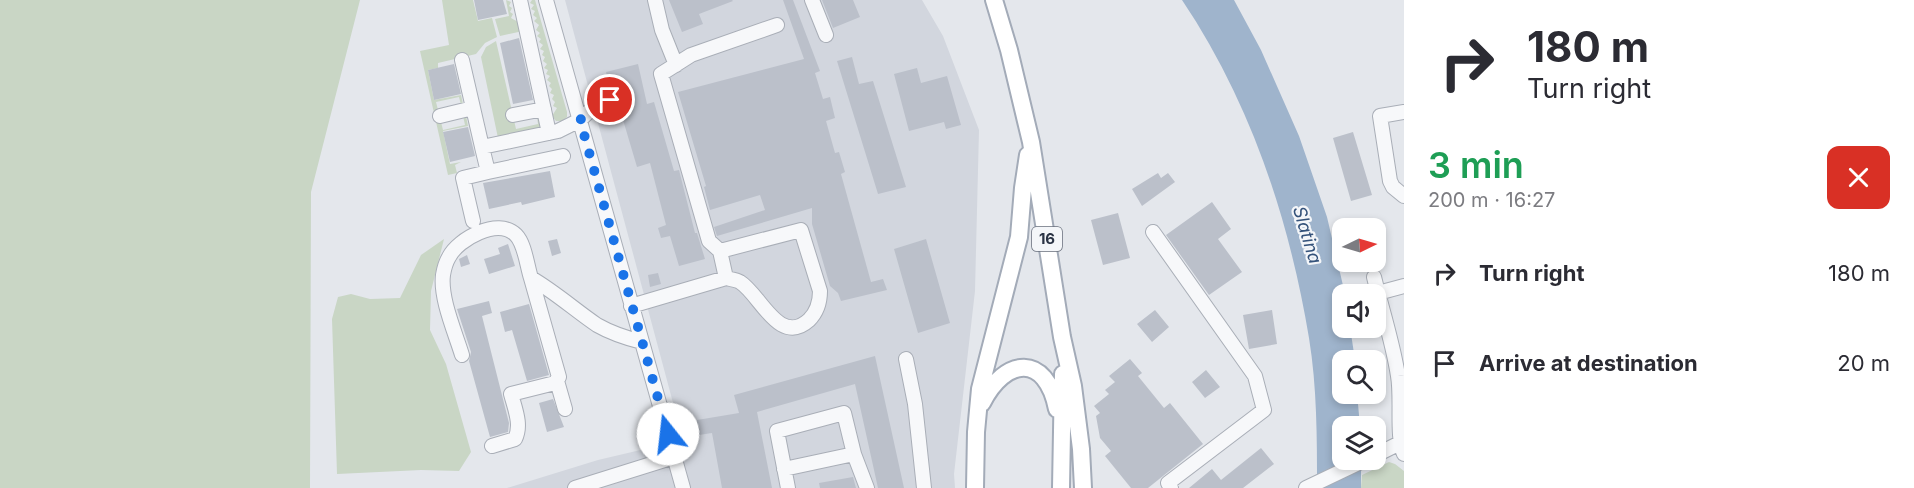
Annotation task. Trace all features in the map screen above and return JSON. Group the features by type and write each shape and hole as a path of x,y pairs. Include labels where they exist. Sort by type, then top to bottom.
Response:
{"main road":[{"name":"16","path":"994,0 1031,142 1062,337 1073,386 1081,449 1083,488"},
{"path":"975,488 976,432 980,389 1019,237 1023,188 1031,142"},
{"name":"16","path":"1062,337 1062,488"},
{"path":"980,407 990,387 1004,374 1018,368 1034,371 1053,391 1062,438"}],"street":[{"path":"520,0 549,133"},
{"path":"546,0 683,488"},
{"path":"655,0 662,30 676,65"},
{"path":"812,0 826,35"},
{"path":"726,278 720,251 709,241 661,74 691,55 777,25"},
{"path":"462,60 488,172"},
{"path":"482,147 558,131 580,120 598,103 610,100"},
{"path":"440,116 473,108"},
{"path":"513,115 543,109"},
{"path":"1404,112 1380,116 1390,181 1393,187 1404,196"},
{"path":"473,221 464,178 563,156"},
{"path":"462,355 442,289 443,273 449,256 464,242 480,232 498,228 515,234 531,278 565,409"},
{"path":"631,306 726,278 740,282 773,319 783,326 791,327 805,323 814,315 820,302 820,291 801,230 720,251"},
{"path":"1153,232 1255,376 1264,410 1168,483 1171,488"},
{"path":"1374,277 1376,284"},
{"path":"531,278 551,289 598,325 613,333 642,342"},
{"path":"1386,291 1404,286"},
{"path":"1386,327 1398,377 1401,432 1394,449"},
{"path":"906,359 915,404 924,488"},
{"path":"492,446 515,439 518,435 519,426 511,394 557,381"},
{"path":"788,488 777,431 844,413 854,454 867,488"},
{"path":"784,469 854,454"},
{"path":"575,488 619,482 674,457"},
{"path":"1307,488 1344,470"}],"shaded area":[{"path":"565,0 922,0 943,36 979,130 975,291 954,474 955,488 507,488 598,460 683,440"}],"green space":[{"path":"0,0 360,0 311,192 310,488 0,488"},
{"path":"442,0 473,0 478,21 492,18 497,37 485,43 476,54 438,63 438,68 428,70 434,100 461,95 463,104 461,105 459,97 436,102 443,130 465,125 463,116 466,116 468,126 443,131 450,164 461,162 455,165 457,173 448,175 420,51 449,45"},
{"path":"506,0 511,2 510,12 513,14 511,18 520,23 523,31 500,36 495,19 509,16"},
{"path":"535,0 567,112 567,117 562,121 556,121 552,116 557,108 553,106 554,95 550,93 551,83 547,80 550,76 546,74 548,70 544,68 547,64 543,61 544,51 540,49 543,45 537,36 540,33 536,30 539,25 534,21 537,18 533,15 535,11 531,9 534,5 530,3"},
{"path":"496,41 516,129 538,124 537,116 539,116 541,127 537,129 498,138 481,57 486,47"},
{"path":"444,239 431,291 430,330 446,364 471,452 459,471 421,470 337,474 332,319 338,297 351,294 370,299 400,298 421,255"},
{"path":"1386,463 1395,464 1404,471 1404,488 1361,488 1362,475 1372,470 1386,470"}],"water":[{"name":"Slatina","path":"1182,0 1234,0 1261,50 1299,136 1327,217 1332,238 1332,272 1340,272 1343,284 1332,284 1332,338 1352,338 1353,350 1332,350 1332,404 1358,404 1359,416 1332,416 1332,470 1361,470 1361,488 1317,488 1314,375 1301,293 1264,162 1228,79"}],"building":[{"path":"474,0 503,0 507,14 478,20"},
{"path":"669,0 733,1 699,14 703,24 682,32"},
{"path":"783,0 793,0 820,71 815,73 823,99 830,97 835,118 826,121 835,153 839,152 845,172 841,174 871,282 883,279 887,290 841,301 838,293 830,286 812,224 812,208 717,236 714,227 765,210 760,195 710,210 704,187 706,186 678,92 804,59"},
{"path":"822,0 853,0 860,17 833,28"},
{"path":"519,38 533,100 513,104 500,43"},
{"path":"852,57 859,84 873,81 906,187 878,194 837,61"},
{"path":"454,64 461,94 434,100 428,70"},
{"path":"638,64 647,104 654,102 674,171 679,170 695,233 697,233 705,259 679,266 670,236 661,238 658,228 666,225 650,163 637,167 618,103 619,97 611,91 606,72"},
{"path":"917,68 921,83 947,76 961,125 946,129 944,122 909,131 894,74"},
{"path":"468,127 475,156 450,162 443,132"},
{"path":"1353,132 1372,195 1351,201 1333,138"},
{"path":"550,171 555,197 522,205 521,202 489,209 483,183"},
{"path":"1158,173 1161,178 1168,173 1175,182 1142,206 1132,189"},
{"path":"1212,202 1231,229 1218,239 1242,272 1209,295 1166,235"},
{"path":"1118,213 1130,258 1103,265 1091,220"},
{"path":"557,239 561,253 552,256 548,241"},
{"path":"926,239 950,323 918,333 894,249"},
{"path":"508,244 515,266 489,274 484,259 500,254 498,248"},
{"path":"467,255 470,264 461,267 459,259"},
{"path":"658,273 661,284 650,287 648,275"},
{"path":"489,301 492,313 482,316 509,423 508,432 490,437 469,361 471,352 457,309"},
{"path":"529,304 549,375 527,381 512,330 505,332 500,312"},
{"path":"1155,310 1169,327 1152,342 1137,324"},
{"path":"1272,310 1277,344 1249,349 1243,315"},
{"path":"875,356 904,488 878,488 855,384 757,412 772,488 722,488 712,433 699,435 697,420 739,413 734,395"},
{"path":"1130,359 1142,373 1138,376 1164,408 1170,403 1203,444 1148,488 1131,488 1105,456 1111,451 1100,438 1096,416 1100,413 1094,406 1109,394 1105,390 1115,382 1109,376"},
{"path":"1206,370 1220,387 1205,398 1192,382"},
{"path":"553,399 564,427 547,432 539,403"},
{"path":"1261,448 1274,464 1243,488 1189,488 1212,469 1221,480"},
{"path":"853,477 856,488 820,488 819,483"}],"route":[{"path":"610,100 598,103 580,120 668,434"}]}
